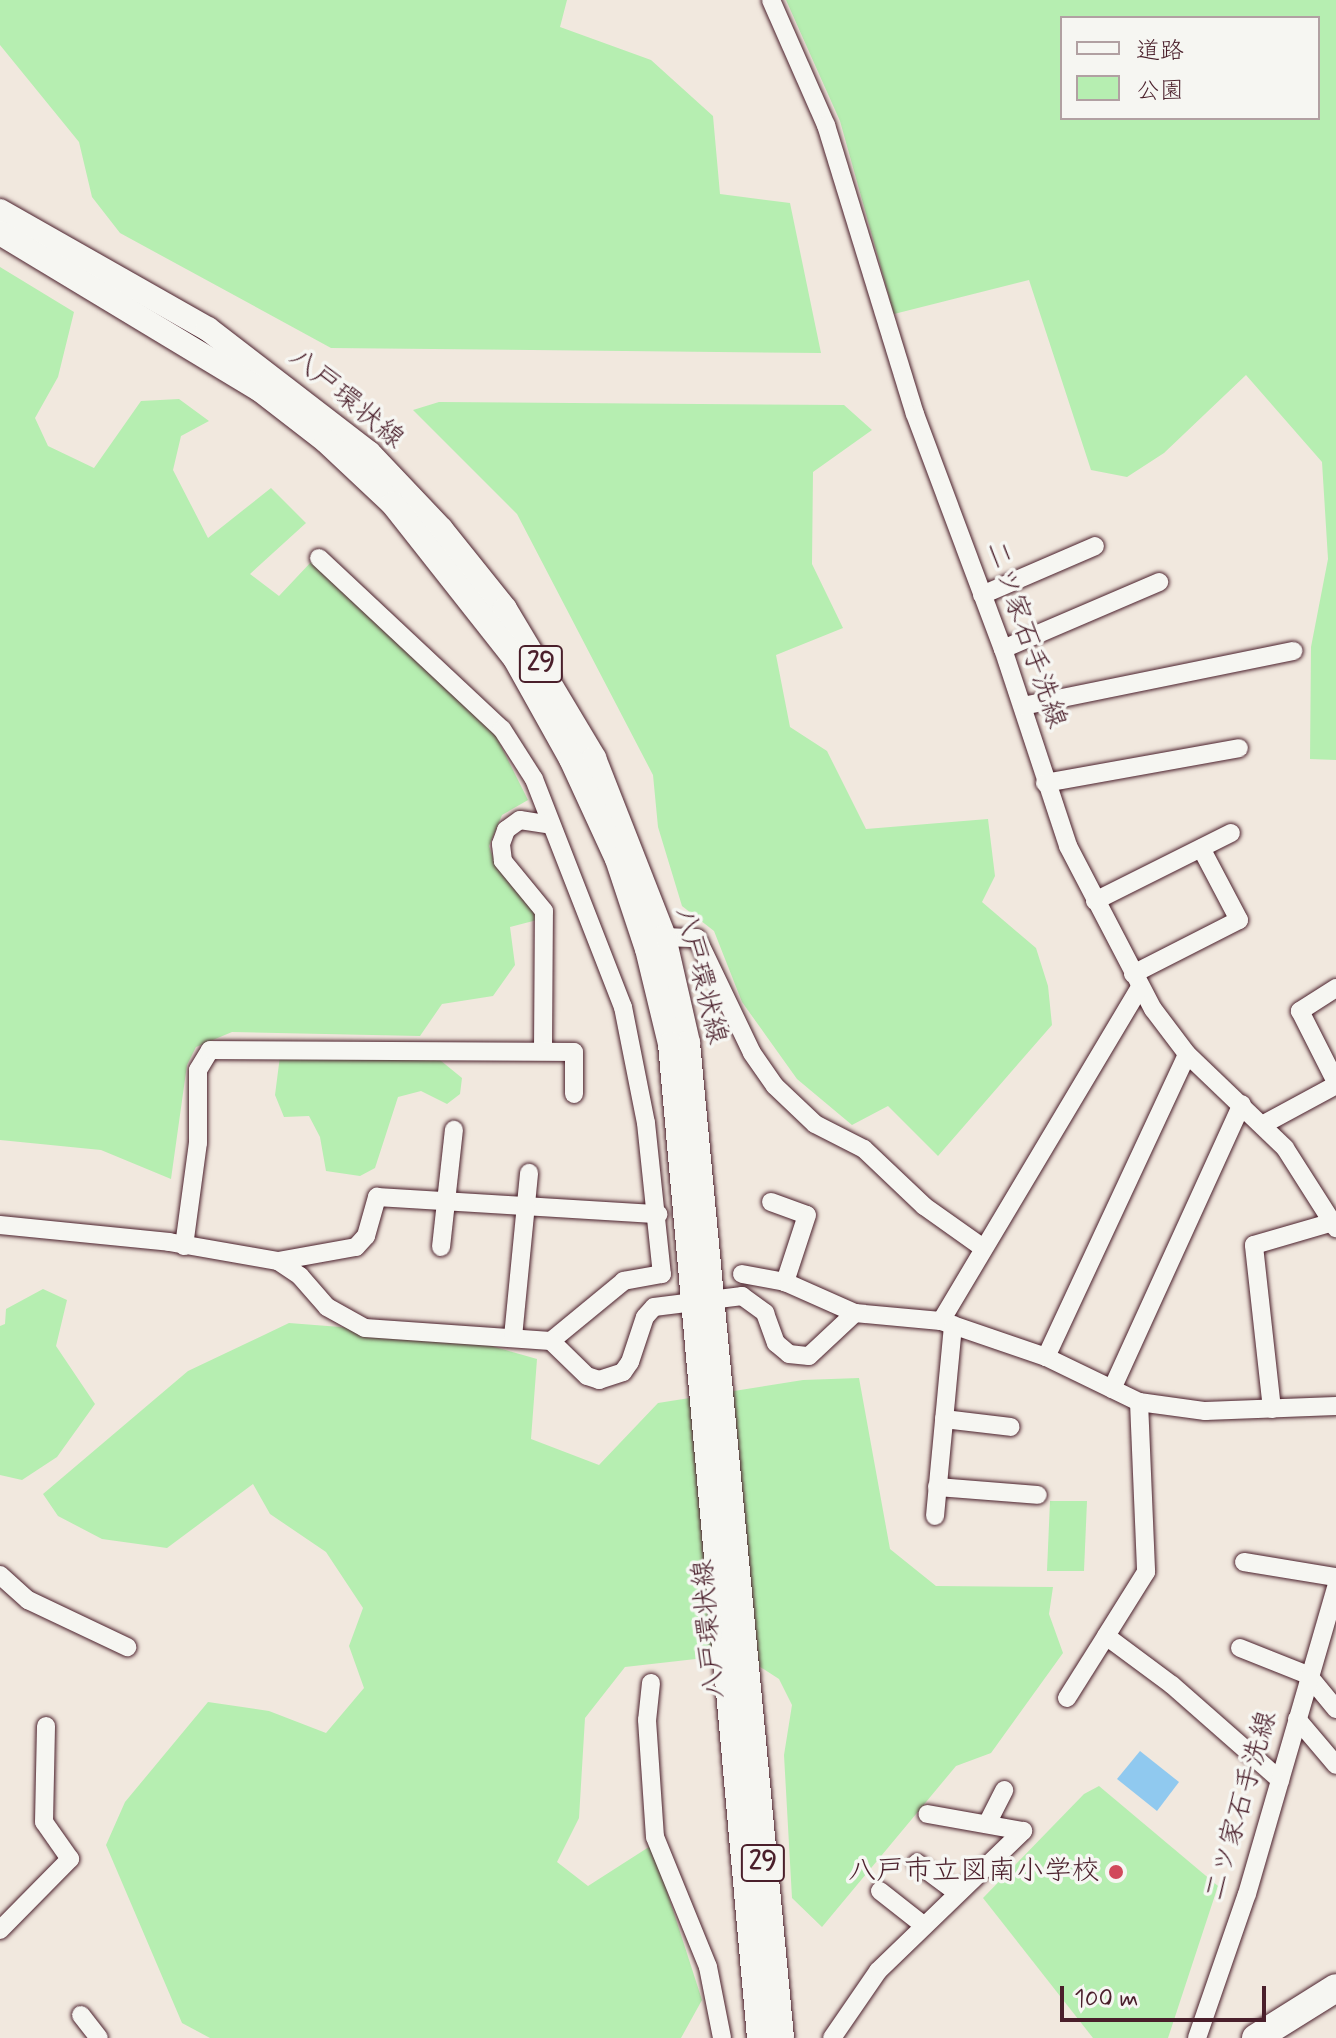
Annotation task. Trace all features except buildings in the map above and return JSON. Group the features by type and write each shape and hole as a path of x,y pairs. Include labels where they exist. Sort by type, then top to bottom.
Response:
{"highway":[{"path":"1256,2038 1336,1988"}],"main road":[{"name":"八戸環状線","path":"0,211 208,329 295,391 369,453 441,529 505,609 558,690 594,758 664,937 688,1043 700,1125 701,1300"},
{"name":"八戸環状線","path":"0,233 194,346 326,441 393,504 514,657 571,759 617,859 647,949 672,1058 701,1300 736,1689 759,2038"},
{"name":"八戸環状線","path":"736,1689 782,2038"}],"street":[{"name":"二ツ家石手洗線","path":"771,0 826,125 915,414 1003,649 1045,783 1095,901 1136,980 1187,1054 1264,1124 1334,1225"},
{"path":"982,595 1095,546"},
{"path":"319,558 502,729 534,779 623,1007 658,1214 662,1274 624,1281 551,1341"},
{"path":"1003,649 1159,582"},
{"path":"1023,706 1293,651"},
{"path":"1045,783 1239,748"},
{"path":"543,1048 544,911 503,861 501,844 506,830 520,820 550,825"},
{"path":"1095,901 1231,833"},
{"path":"935,1516 944,1419 947,1323 983,1248 1136,980 1239,920 1201,848"},
{"path":"664,937 697,938 752,1053 775,1086 815,1124 864,1149 924,1206 983,1248"},
{"path":"1264,1124 1336,1084 1300,1011 1336,988"},
{"path":"184,1246 198,1143 198,1070 210,1050 543,1048 574,1052 574,1094"},
{"path":"1046,1357 1187,1054"},
{"path":"1112,1389 1242,1104"},
{"path":"441,1247 454,1130"},
{"path":"513,1337 529,1173"},
{"path":"0,1225 184,1246 278,1261 356,1247 366,1236 377,1197 658,1214"},
{"path":"771,1202 807,1215 785,1282"},
{"path":"1272,1409 1254,1245 1334,1225"},
{"path":"278,1261 300,1276 327,1307 365,1328 551,1341 587,1376 611,1378 630,1362 645,1317 654,1307 742,1296 755,1302 776,1343 789,1354 809,1356 855,1313"},
{"path":"742,1274 785,1282 855,1313 947,1323 1046,1357 1139,1402 1205,1411 1336,1406"},
{"path":"1067,1698 1146,1572 1139,1402"},
{"path":"944,1419 1011,1427"},
{"path":"937,1487 1038,1495"},
{"path":"1244,1562 1336,1577"},
{"path":"0,1575 28,1600 127,1647"},
{"name":"二ツ家石手洗線","path":"1197,2038 1280,1780 1336,1587"},
{"path":"1106,1636 1172,1685 1280,1780"},
{"path":"1240,1648 1308,1675 1336,1709"},
{"path":"651,1683 647,1720 655,1837 708,1967 722,2038"},
{"path":"1297,1719 1336,1765"},
{"path":"0,1930 70,1859 44,1822 46,1726"},
{"path":"987,1824 1004,1790"},
{"path":"832,2038 878,1971 955,1891 1023,1831 928,1814"},
{"path":"917,1863 955,1891"},
{"path":"880,1891 922,1924"},
{"path":"81,2015 99,2038"}],"green space":[{"path":"0,0 567,0 560,27 651,60 713,116 720,194 790,203 821,353 331,348 120,233 92,197 79,142 0,45"},
{"path":"786,0 1336,0 1336,760 1310,759 1311,647 1328,559 1322,462 1246,375 1164,453 1127,477 1091,470 1029,280 894,314 840,121"},
{"path":"0,267 74,312 58,377 35,418 48,446 94,468 141,401 179,399 209,421 181,436 173,470 208,538 271,488 306,523 250,574 279,596 312,561 496,736 528,800 502,815 489,846 496,867 536,904 537,920 510,927 515,965 493,996 442,1004 420,1036 232,1032 196,1047 187,1065 171,1179 101,1150 0,1140"},
{"path":"439,402 844,405 872,430 813,472 812,564 843,628 776,655 790,727 827,751 866,829 988,819 995,876 982,902 1036,948 1048,986 1052,1025 938,1156 888,1106 852,1125 797,1079 742,1002 714,931 682,906 658,827 653,775 517,514 413,410"},
{"path":"280,1056 440,1060 462,1078 460,1094 447,1104 421,1091 398,1097 375,1168 360,1176 326,1171 320,1137 309,1116 284,1117 275,1095"},
{"path":"43,1289 67,1300 56,1346 95,1404 57,1457 22,1480 0,1475 0,1326 5,1324 6,1309"},
{"path":"289,1323 456,1336 537,1359 531,1439 599,1465 658,1403 803,1380 859,1378 890,1549 936,1586 1053,1587 1049,1614 1063,1653 991,1753 956,1766 822,1927 792,1898 784,1755 792,1705 779,1679 740,1654 625,1667 585,1718 579,1818 557,1862 588,1886 652,1845 702,2000 681,2038 210,2038 182,2023 106,1845 125,1802 208,1702 269,1711 326,1733 364,1688 349,1646 363,1608 326,1552 270,1514 253,1484 167,1548 102,1539 58,1516 43,1494 188,1371"},
{"path":"1050,1501 1087,1501 1084,1571 1047,1571"},
{"path":"1099,1786 1218,1886 1168,2038 1093,2038 983,1898 1084,1794"}],"water":[{"path":"1140,1751 1179,1782 1157,1811 1117,1779"}],"place":[{"name":"八戸市立図南小学校","path":"1116,1872"}]}
